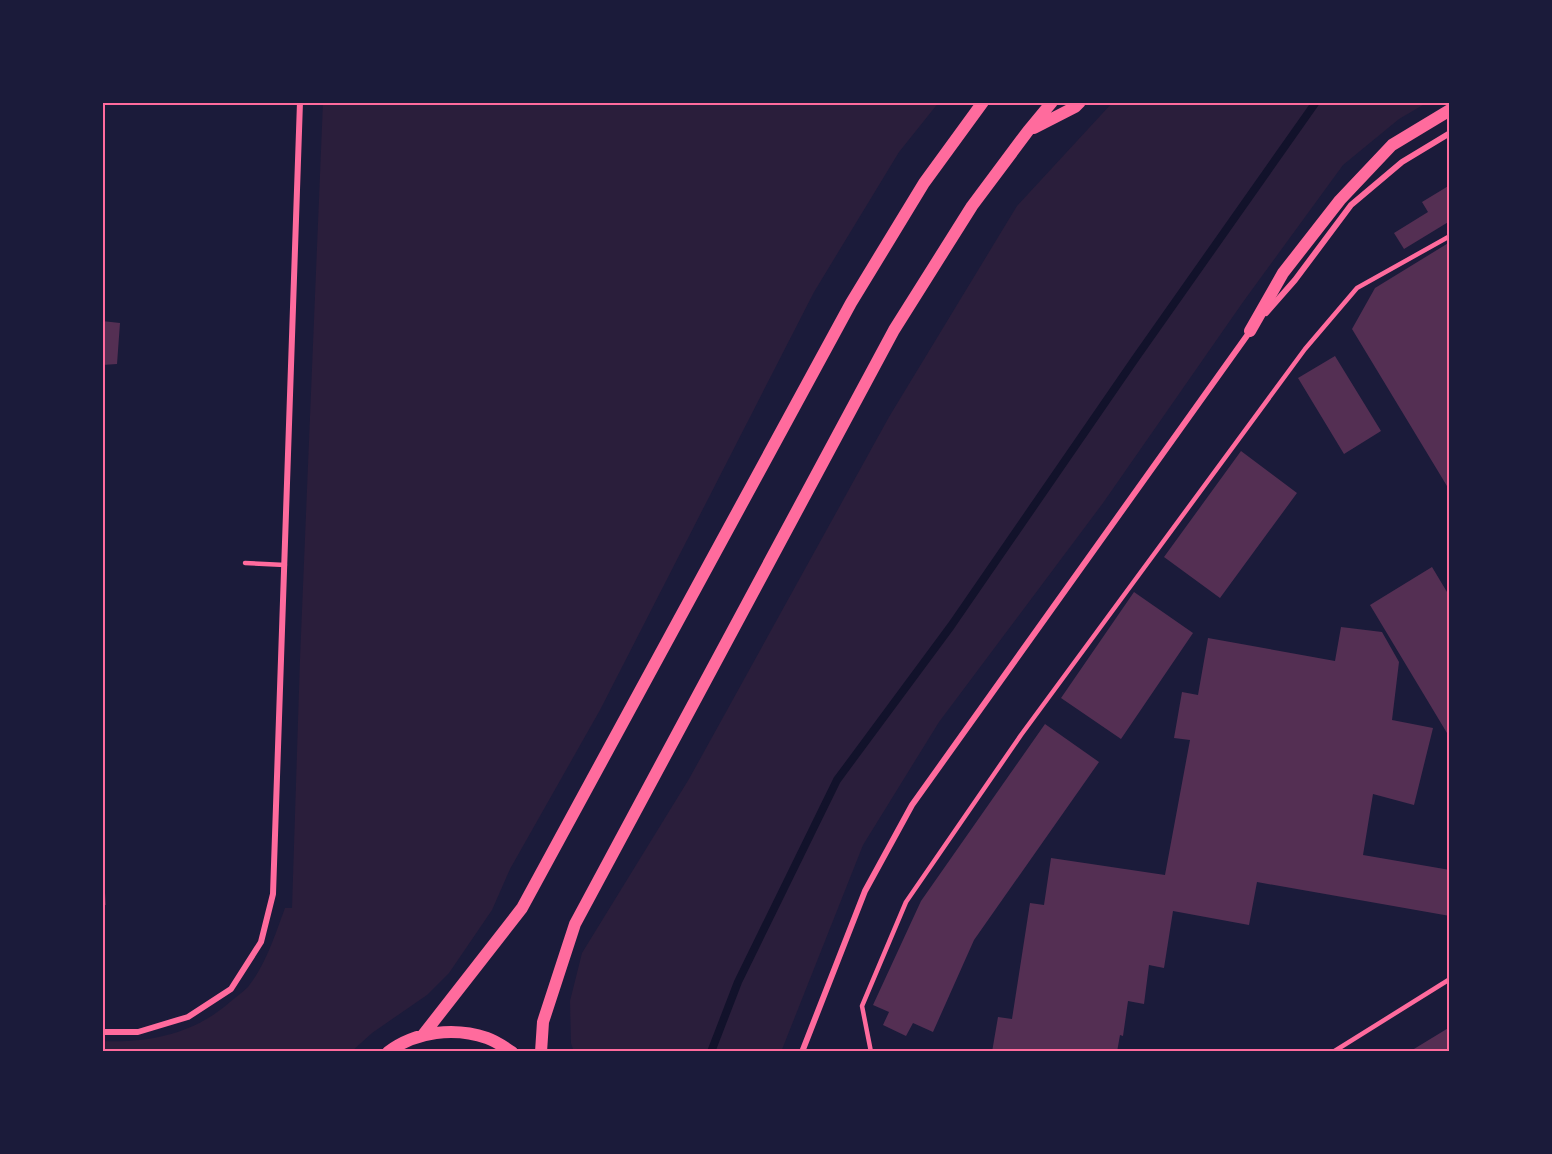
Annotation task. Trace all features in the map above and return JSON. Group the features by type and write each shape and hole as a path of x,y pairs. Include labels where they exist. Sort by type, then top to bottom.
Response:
{"main road":[{"path":"423,1035 522,908 851,303 924,183 983,102"},
{"path":"541,1052 543,1022 575,924 894,330 972,206 1052,102"},
{"path":"1028,131 1075,107 1080,102"},
{"path":"1250,332 1283,273 1340,200 1392,145 1450,110"},
{"path":"388,1052 397,1045 423,1035 456,1031 489,1039 512,1052"}],"street":[{"path":"102,1032 138,1032 188,1017 231,989 261,942 273,894 300,102"},
{"path":"802,1052 866,891 912,805 1250,332 1295,280 1351,205 1401,162 1450,133"}],"lane":[{"path":"871,1052 862,1006 906,902 1021,735 1305,349 1357,288 1450,236"},
{"path":"245,563 285,565"},
{"path":"1333,1052 1450,980"}],"shaded area":[{"path":"323,102 939,102 899,152 814,292 600,710 510,869 492,910 449,973 427,995 372,1033 351,1052 102,1052 102,1041 154,1038 186,1029 216,1013 248,987 265,959 285,908 292,908"},
{"path":"1113,102 1428,102 1399,119 1343,165 1243,302 1103,503 939,722 863,845 781,1052 574,1052 571,1043 570,1001 582,953 689,779 889,417 1017,206"}],"building":[{"path":"1450,185 1450,221 1404,249 1394,233 1428,212 1422,202"},
{"path":"1450,242 1450,491 1352,329 1375,288"},
{"path":"102,321 120,323 117,364 102,365"},
{"path":"1335,356 1381,431 1344,454 1298,378"},
{"path":"1241,451 1297,493 1220,598 1164,557"},
{"path":"1432,567 1450,597 1450,738 1370,605"},
{"path":"1134,592 1193,633 1121,739 1061,698"},
{"path":"1341,627 1382,632 1399,662 1392,720 1433,728 1414,805 1373,794 1363,855 1450,870 1450,916 1257,882 1249,925 1173,911 1164,968 1149,965 1144,1004 1128,1001 1123,1036 1120,1035 1117,1052 992,1052 998,1017 1012,1019 1030,903 1044,905 1051,858 1165,875 1190,740 1174,738 1182,692 1198,695 1208,638 1335,661"},
{"path":"1045,724 1099,762 974,940 933,1032 913,1023 906,1036 883,1025 889,1012 873,1005 921,901"},
{"path":"102,880 104,880 106,905 102,905"},
{"path":"1450,1027 1450,1052 1409,1052"}],"waterway":[{"path":"711,1052 738,982 837,780 951,626 1316,102"}]}
